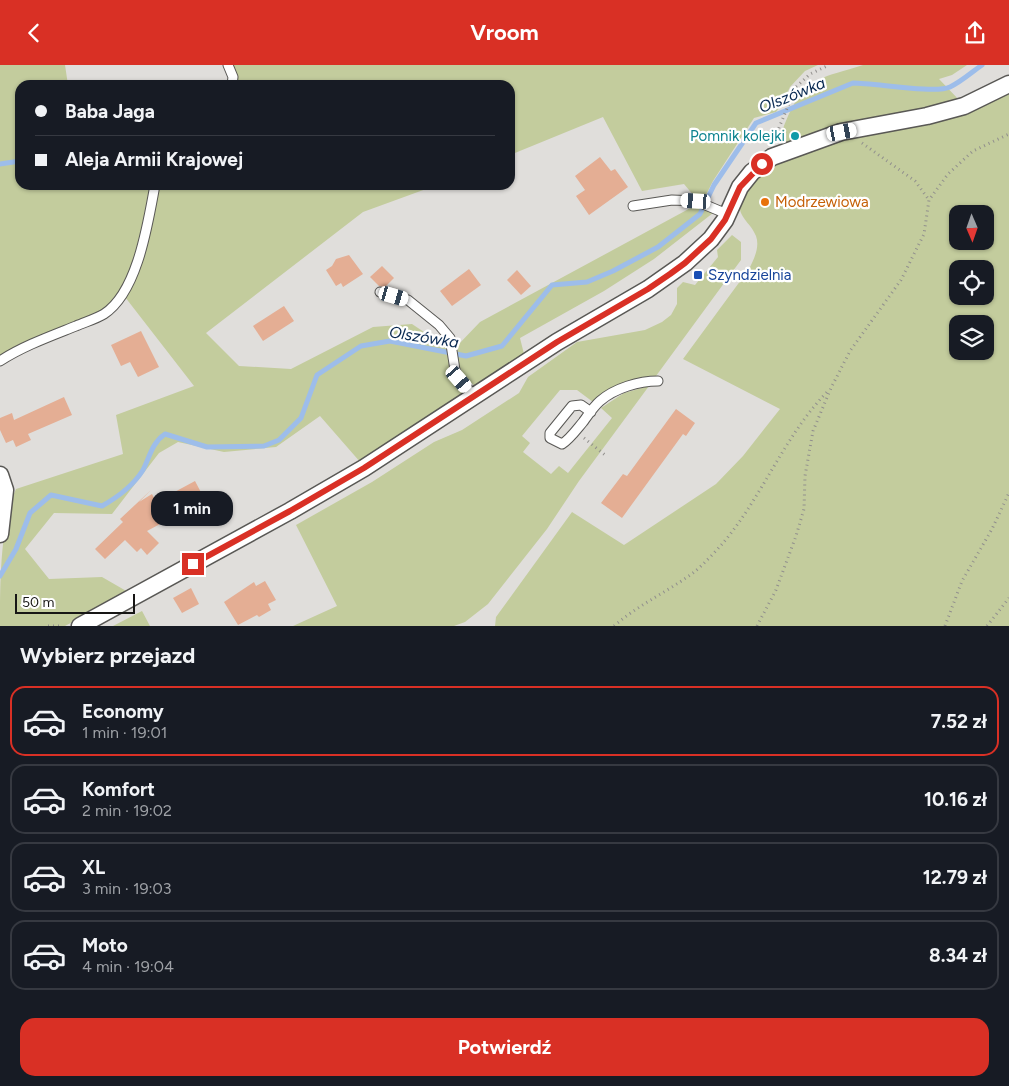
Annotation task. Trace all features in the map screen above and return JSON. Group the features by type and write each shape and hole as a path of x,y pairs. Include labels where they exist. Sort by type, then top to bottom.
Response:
{"street":[{"path":"80,626 290,511 364,468 557,342 648,289 685,263 711,239 727,214 740,187 762,164 772,157 842,132 902,121 964,106 1009,84"},
{"path":"0,475 5,490 0,534"}],"lane":[{"path":"228,65 233,80"},
{"path":"0,361 37,342 103,315 116,304 137,264 146,233 154,190"},
{"path":"633,206 672,200 696,201 727,214"},
{"path":"380,292 408,300 439,325 450,338 455,370 459,379 475,397"},
{"path":"591,412 581,405 572,406 550,433 550,439 559,445 566,442 591,412 600,401 623,388 648,381 658,381"}],"path":[{"path":"781,121 796,87 810,74 829,65"},
{"path":"842,132 865,145 915,181 928,200"},
{"path":"757,626 776,590 796,536 804,509 805,476 812,431 831,388 850,351 901,280 924,234 928,200 948,173 973,151 1009,135"},
{"path":"614,626 628,613 694,572 723,543 753,500 814,404 831,388"},
{"path":"589,442 605,455"},
{"path":"945,626 962,581 992,529 1009,493"},
{"path":"987,626 1009,598"},
{"path":"48,626 60,626"}],"green space":[{"path":"0,65 65,65 67,80 15,80 15,190 149,190 140,235 129,272 112,301 101,310 24,343 0,356"},
{"path":"232,65 818,65 805,71 790,87 776,112 754,118 713,181 704,199 694,196 684,184 642,191 603,117 515,153 515,80 235,80"},
{"path":"863,65 967,65 952,75 939,79 960,101 784,145 782,134 784,127 788,116 802,93 818,80"},
{"path":"1009,89 1009,626 495,626 496,617 572,512 624,545 716,484 743,456 780,409 683,359 749,269 757,249 754,231 740,210 741,199 746,189 764,170 774,164 785,158 832,141"},
{"path":"157,190 423,190 363,212 206,333 239,366 291,369 373,327 412,324 448,348 455,381 466,396 361,463 320,416 276,447 224,452 178,442 159,453 112,514 54,513 25,549 49,579 102,577 128,592 65,626 0,626 4,537 16,489 123,454 116,415 194,386 125,297"},
{"path":"696,205 713,213 654,259 604,291 520,338 524,354 476,387 460,369 457,346 480,322"},
{"path":"732,235 741,242 741,260 656,376 638,379 614,387 593,402 577,390 560,390 522,436 530,443 523,452 551,474 559,466 568,473 612,418 601,408 624,393 649,386 579,481 547,529 488,604 465,622 454,626 293,626 337,606 296,525 372,482 434,442 462,430 519,393 528,377 577,342 645,330 662,322 671,315 677,304 677,288 683,282 695,285 718,257 717,250"},
{"path":"142,611 150,626 113,626"}],"building":[{"path":"600,157 611,171 615,169 628,187 589,215 576,196 585,190 575,176"},
{"path":"349,255 363,274 343,287 341,283 336,286 326,270 332,266 336,259"},
{"path":"382,266 394,278 385,287 379,286 370,277"},
{"path":"469,269 481,285 452,306 440,291"},
{"path":"517,270 531,286 521,295 507,280"},
{"path":"284,306 294,321 263,341 253,326"},
{"path":"141,331 159,367 138,377 130,362 121,366 111,345"},
{"path":"64,397 72,415 28,434 31,440 16,447 13,440 6,443 0,430 0,418 12,413 14,420"},
{"path":"676,409 695,423 686,436 683,434 622,518 601,503 623,474 627,476"},
{"path":"195,481 205,500 147,531 159,543 147,555 141,548 137,552 125,540 105,559 95,549 123,522 120,519 151,490 139,502 152,494 156,502"},
{"path":"265,581 276,600 268,604 271,610 238,625 224,602 254,582 256,586"},
{"path":"191,588 199,604 182,613 173,598"}],"waterway":[{"name":"Olszówka","path":"0,576 16,549 30,513 51,495 102,506 108,503 135,481 143,470 154,446 165,434 207,447 264,446 279,440 301,418 317,375 361,346 390,341 466,356 502,346 552,285 587,282 613,271 658,247 700,214 714,185 756,123 853,83 919,89 942,89 950,87 982,65"},
{"path":"0,164 15,162"}],"place":[{"name":"Pomnik kolejki","path":"795,136"},
{"name":"Modrzewiowa","path":"765,202"},
{"name":"Szyndzielnia","path":"698,275"}],"route":[{"path":"193,564 364,468 557,342 648,289 670,274 711,239 725,220 740,187 752,172 762,164"}]}
